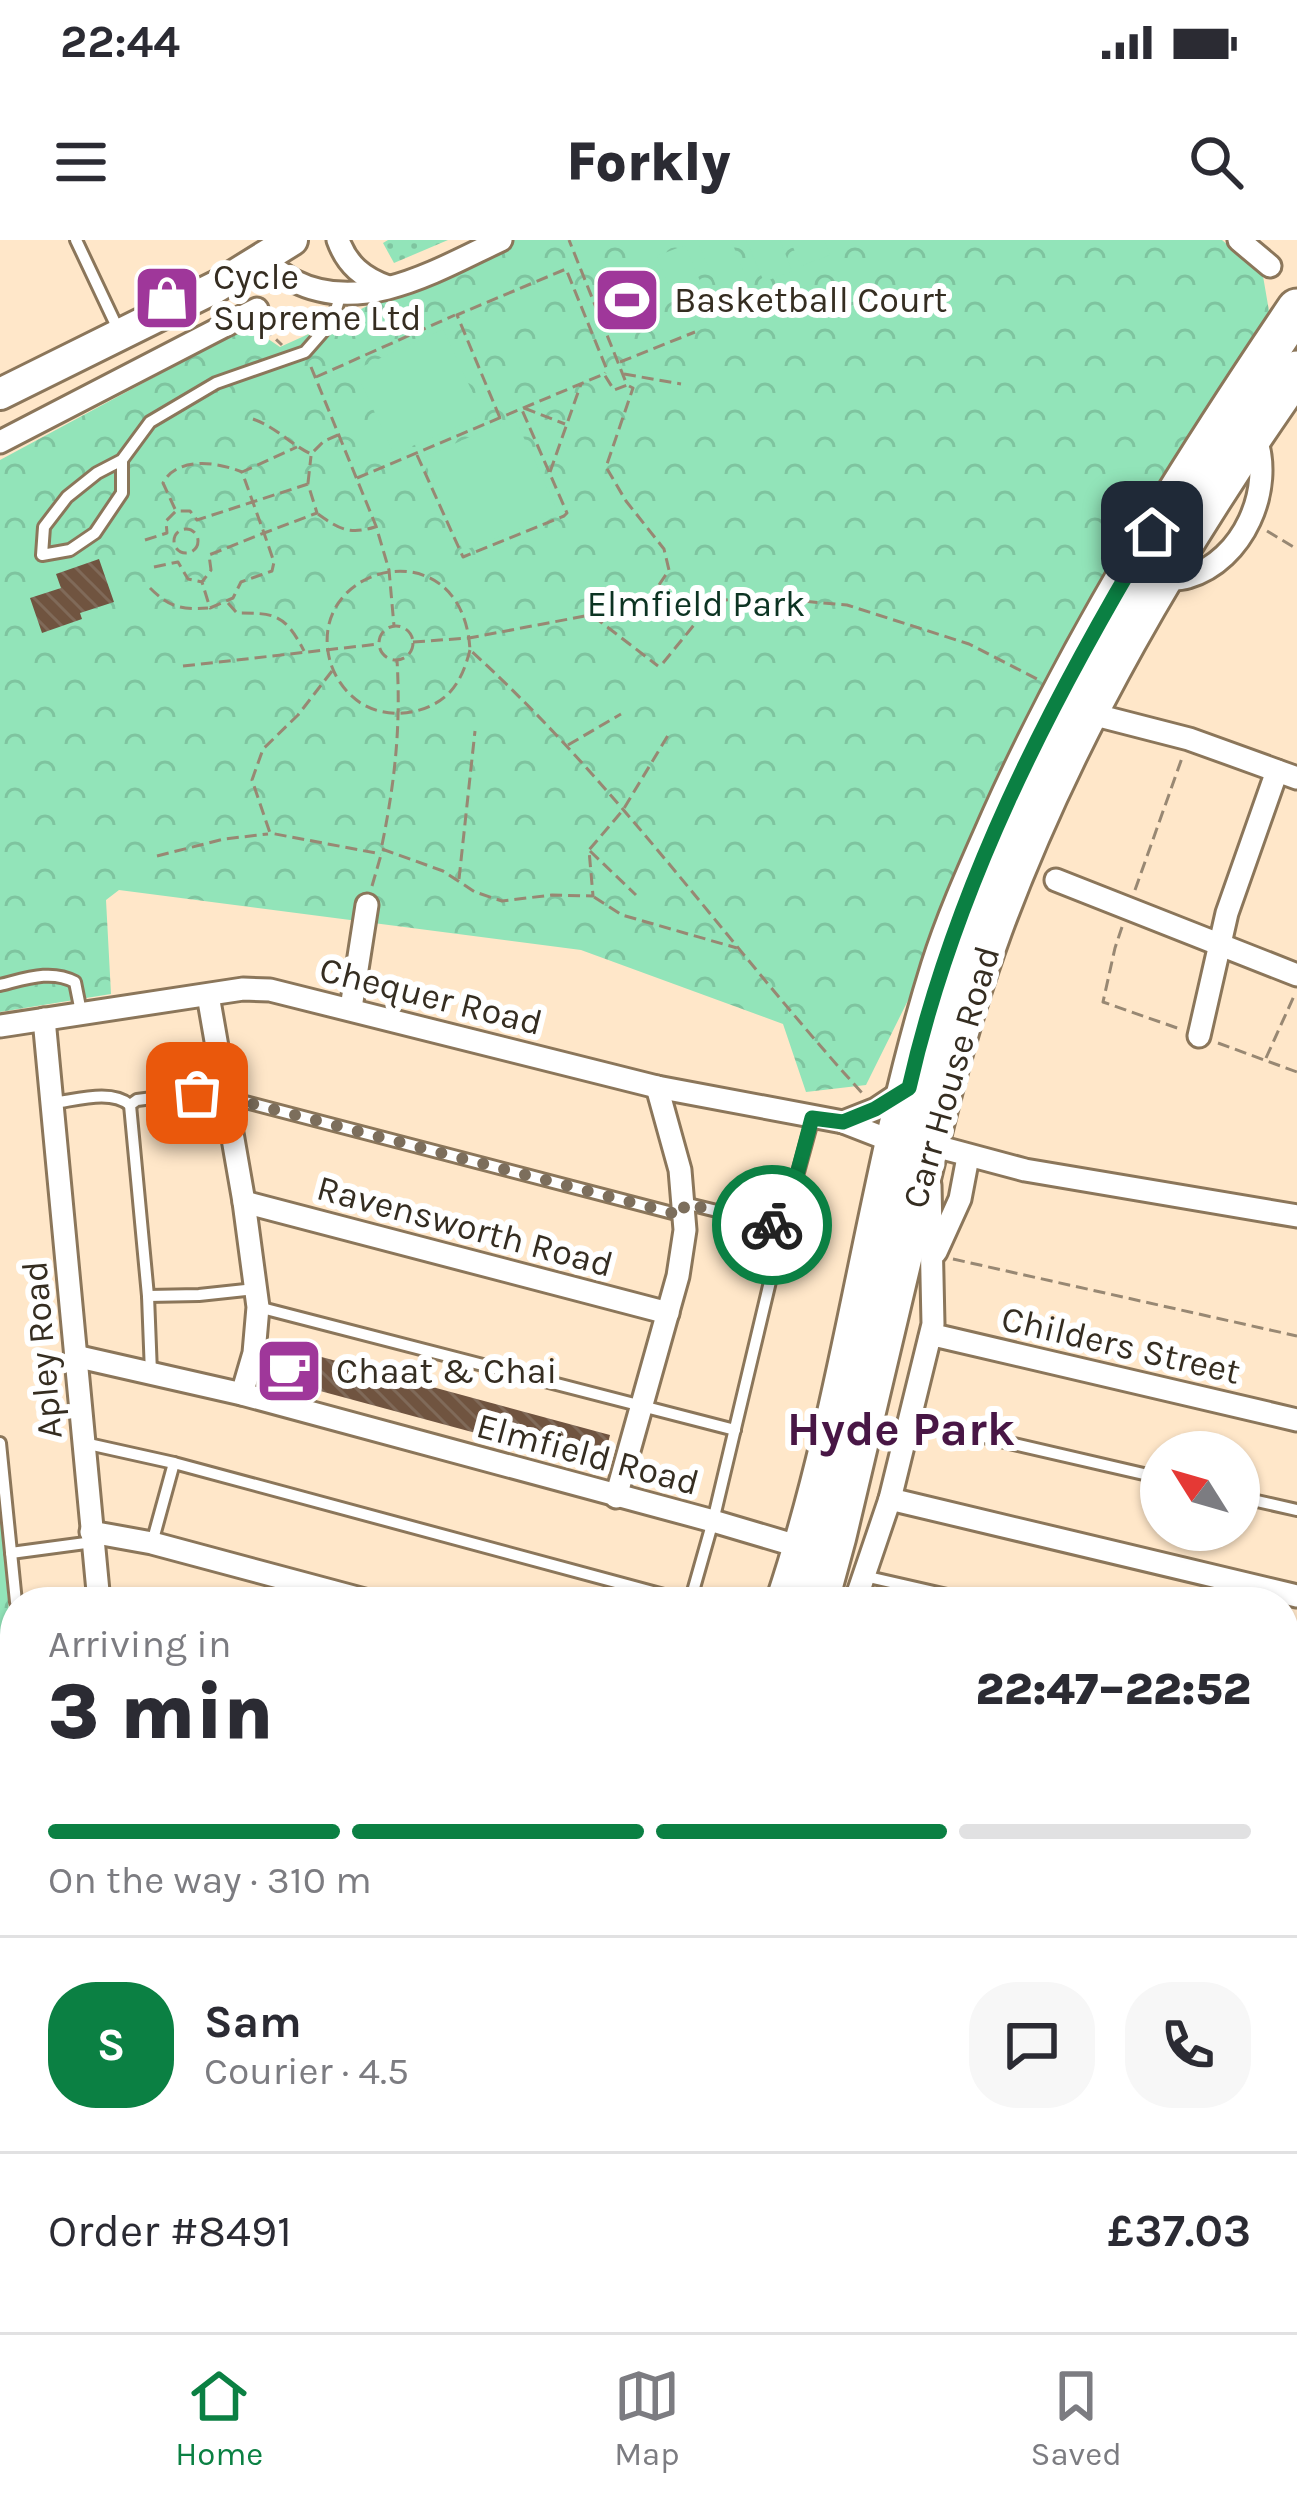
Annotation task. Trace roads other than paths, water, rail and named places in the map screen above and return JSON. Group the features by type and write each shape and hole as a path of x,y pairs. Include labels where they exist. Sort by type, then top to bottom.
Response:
{"highway":[{"name":"Carr House Road","path":"822,1587 917,1146 909,1088 942,964 971,887 1174,494 1297,309"},
{"name":"Carr House Road","path":"791,1587 917,1146 992,928 1036,821 1068,703 1158,580 1297,371"}],"street":[{"path":"0,394 262,260 292,240"},
{"path":"338,240 355,269 391,288"},
{"path":"262,260 298,283 340,293 391,288 416,280 501,240"},
{"path":"1239,240 1270,266"},
{"path":"0,442 257,309"},
{"path":"1158,580 1189,578 1226,556 1250,521 1263,476 1253,433"},
{"path":"1068,703 1287,774 1227,913 1199,1036"},
{"path":"1056,880 1297,975"},
{"path":"351,1008 367,905"},
{"name":"Chequer Road","path":"0,1026 243,989 270,990 657,1087 843,1122 917,1146 939,1147 1025,1170 1297,1216"},
{"path":"208,995 256,1298 254,1353 242,1394"},
{"name":"Apley Road","path":"44,1019 97,1587"},
{"path":"616,1497 682,1253 680,1170 657,1087"},
{"name":"Chequer Road","path":"843,1122 909,1088"},
{"path":"860,1587 890,1499 934,1311 930,1186 917,1146"},
{"path":"934,1255 960,1199 968,1157"},
{"name":"Ravensworth Road","path":"244,1202 668,1313"},
{"name":"Childers Street","path":"930,1338 938,1336 1297,1420"},
{"name":"Elmfield Road","path":"75,1356 242,1394 804,1548"},
{"path":"890,1499 1259,1587"},
{"path":"92,1537 152,1543 316,1587"}],"lane":[{"path":"76,240 121,334"},
{"path":"122,460 122,494 94,533 70,550 42,555 44,527 67,496 122,460 150,422 216,383 305,352 333,320 340,293"},
{"path":"0,985 64,976 75,982 81,1012"},
{"path":"130,1106 137,1100 225,1093 684,1210 783,1227"},
{"path":"52,1103 114,1096 130,1106 151,1373"},
{"path":"694,1587 812,1118"},
{"path":"148,1296 256,1298 735,1430"},
{"path":"910,1420 1140,1473"},
{"path":"0,1443 14,1587"},
{"path":"83,1443 174,1463 634,1587"},
{"path":"152,1543 174,1463"},
{"path":"1260,1502 1297,1510"},
{"path":"11,1553 92,1537"},
{"path":"864,1576 912,1587"}],"place":[{"name":"Cycle Supreme Ltd","path":"167,298"},
{"name":"Basketball Court","path":"627,300"},
{"name":"Chaat & Chai","path":"289,1371"}],"district":[{"name":"Hyde Park","path":"901,1429"}],"park label":[{"name":"Elmfield Park","path":"696,604"}]}
